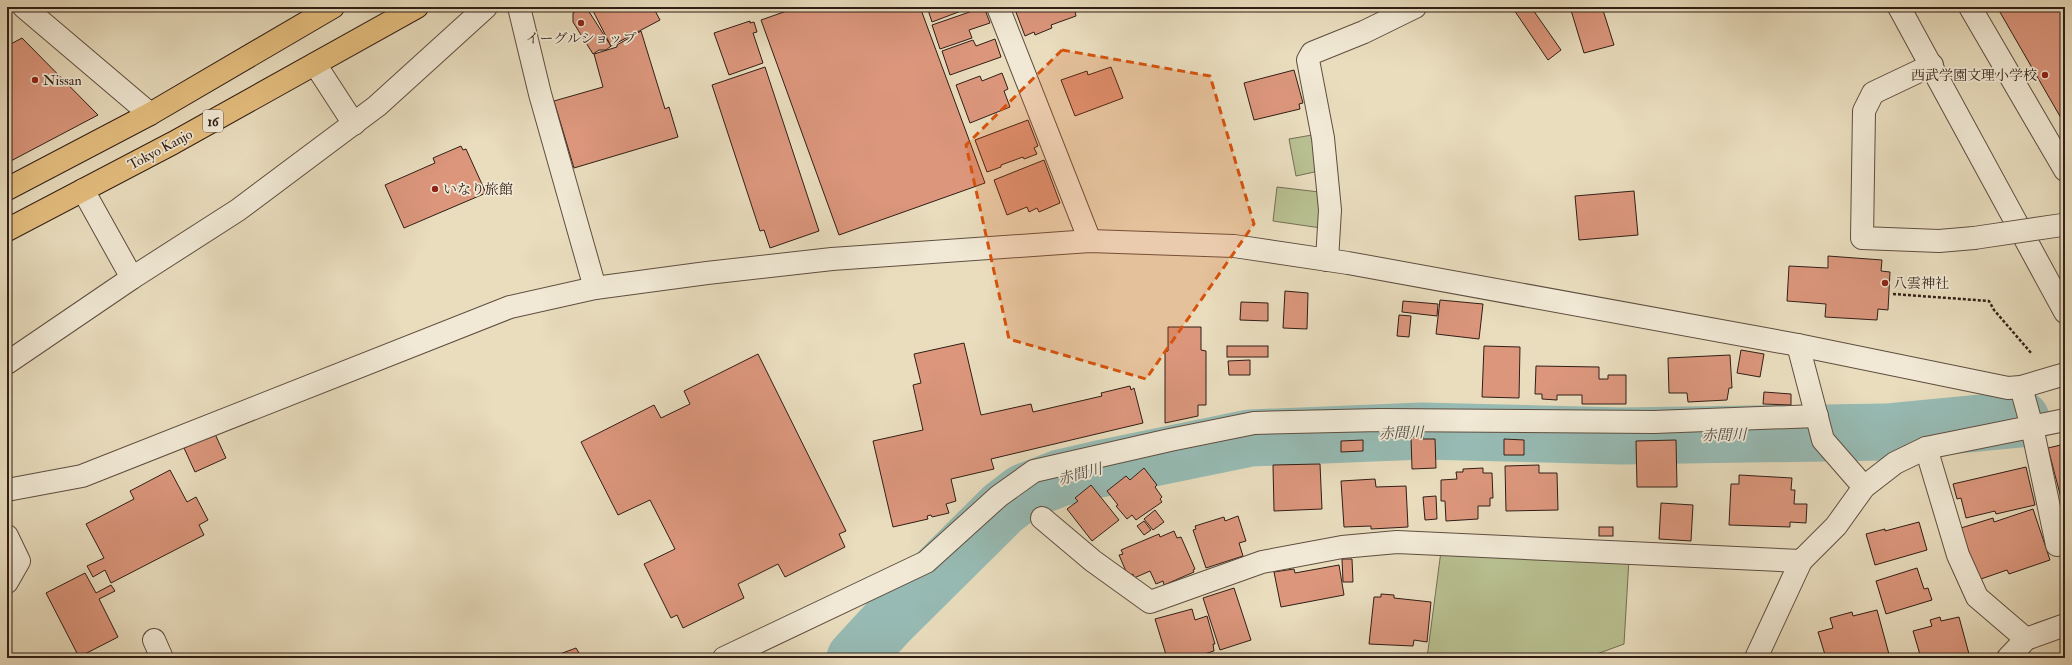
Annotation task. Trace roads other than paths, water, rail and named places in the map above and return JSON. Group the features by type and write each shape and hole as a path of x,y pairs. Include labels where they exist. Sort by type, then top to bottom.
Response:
{"highway":[{"path":"7,189 150,114 332,7"},
{"name":"Tokyo Kanjo","path":"7,230 173,143 417,7"}],"street":[{"path":"24,7 150,114"},
{"path":"7,364 132,278 238,210 354,124 377,106 486,7"},
{"path":"519,7 540,94 595,288"},
{"path":"998,7 1090,241"},
{"path":"1327,260 1330,210 1324,145 1308,60 1312,53 1364,32 1415,7"},
{"path":"1899,7 1932,65 2065,312"},
{"path":"1970,7 2065,170"},
{"path":"315,64 354,124"},
{"path":"1932,65 1873,93 1864,112 1862,238 1939,242 2063,224"},
{"path":"83,190 132,278"},
{"path":"7,490 82,476 510,307 595,288 832,259 1090,241 1234,246 1327,260 1798,345 2008,388 2021,387 2065,374"},
{"path":"1798,345 1820,427 1864,487"},
{"path":"2021,387 2032,427 2057,545"},
{"path":"724,658 926,562 998,496 1034,472 1170,440 1254,423 1380,420 1654,422 1820,427"},
{"path":"1756,658 1801,561 1836,526 1864,487 1895,463 1926,448 2065,420"},
{"path":"1926,448 1958,555 1978,597 2026,639"},
{"path":"1042,518 1093,561 1150,602 1262,562 1342,547 1397,542 1801,561"},
{"path":"7,536 18,561 7,582"},
{"path":"2008,658 2026,639 2065,625"}],"waterway":[{"name":"赤間川","path":"855,658 890,620 1003,508 1024,492 1060,478 1250,438 1422,431 1621,436 1886,432 2021,419"}],"place":[{"name":"イーグルショップ","path":"581,23"},
{"name":"西武学園文理小学校","path":"2045,75"},
{"name":"Nissan","path":"35,80"},
{"name":"いなり旅館","path":"435,189"},
{"name":"八雲神社","path":"1885,283"}]}
